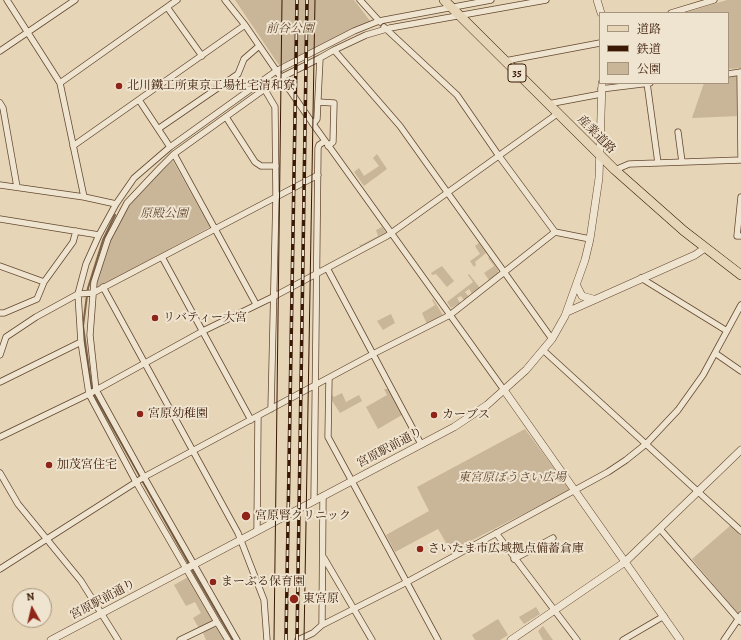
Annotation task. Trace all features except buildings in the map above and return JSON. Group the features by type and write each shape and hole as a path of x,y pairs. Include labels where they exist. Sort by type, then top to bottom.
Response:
{"main road":[{"name":"産業道路","path":"444,0 615,170 665,215 741,275"}],"street":[{"path":"7,0 60,83 84,197"},
{"path":"0,51 27,31 75,0"},
{"path":"60,83 177,0"},
{"path":"225,0 245,25 312,124 504,390 680,640"},
{"path":"360,0 382,25 458,94 499,156 555,232 590,239"},
{"path":"237,640 96,390 86,293 86,264 99,235 116,204 134,178 170,148 276,71 354,31 491,0"},
{"path":"228,640 136,482 89,394 81,342 86,293 94,282 108,239 126,203 174,154 280,78 334,50 366,36 382,25 460,16 546,0"},
{"path":"597,0 601,12"},
{"path":"674,12 714,0"},
{"path":"167,7 202,56"},
{"path":"73,146 245,25"},
{"path":"505,61 599,43"},
{"path":"158,129 238,74 244,59 259,46"},
{"path":"334,50 400,126 552,339"},
{"path":"312,124 317,119 320,58"},
{"path":"615,170 629,164 741,159 741,72 729,74"},
{"path":"548,104 601,89 639,84"},
{"path":"647,84 658,163"},
{"name":"宮原駅前通り","path":"51,640 470,417 504,390 552,339 567,312 577,285 590,239 601,157 601,89"},
{"path":"265,90 275,107 276,197 271,409"},
{"path":"138,100 170,148"},
{"path":"314,501 314,387 318,148 319,145 333,142 334,103 318,102"},
{"path":"0,103 3,108 17,187"},
{"path":"0,437 89,394 203,331 273,297 391,234 557,114"},
{"path":"226,117 256,162 261,166 276,166"},
{"path":"678,132 682,162"},
{"path":"174,154 256,304"},
{"path":"0,355 6,337 36,317 86,293 103,287 318,175"},
{"path":"0,185 84,197 116,204"},
{"path":"741,198 737,236 741,236"},
{"path":"0,219 99,235"},
{"path":"0,313 4,313 37,299 44,282 73,242 76,232"},
{"path":"0,569 144,477 373,354 450,315 555,232"},
{"path":"567,312 695,255 705,248"},
{"path":"162,257 251,420"},
{"path":"0,266 44,282"},
{"path":"327,268 421,444"},
{"path":"642,278 727,331"},
{"path":"577,285 582,296 595,299"},
{"path":"103,287 241,540 264,600 267,640"},
{"path":"298,640 313,633 322,625 407,582 608,472 646,444 678,410 715,353 741,305"},
{"path":"0,382 81,342"},
{"path":"543,350 741,531"},
{"path":"715,353 741,371"},
{"path":"329,378 328,437 438,640"},
{"path":"257,531 258,416"},
{"path":"511,640 625,562 741,450"},
{"path":"1,478 18,504 46,540 81,580 118,640"},
{"path":"322,625 323,496"},
{"path":"660,529 740,618 724,640"},
{"path":"496,533 514,559 577,640"},
{"path":"514,559 553,538"},
{"path":"323,558 355,608 372,640"},
{"path":"623,640 664,616"},
{"path":"180,640 217,622"},
{"path":"313,633 313,640"}],"green space":[{"name":"前谷公園","path":"235,0 354,0 371,22 279,65"},
{"path":"727,0 741,0 741,68 729,69 729,12 687,12"},
{"path":"738,75 739,116 692,118 704,84 729,84 729,76"},
{"path":"377,154 387,169 364,186 354,172 359,168 364,176 379,166 373,158"},
{"name":"原殿公園","path":"173,161 210,227 95,289 109,240 129,203 151,179"},
{"path":"382,227 387,234 361,248 359,244 361,245 378,236 376,230"},
{"path":"479,243 486,253 475,262 476,265 474,267 470,261 480,254 475,246"},
{"path":"489,257 498,270 498,273 489,280 484,273 494,266 488,258"},
{"path":"442,266 454,281 447,287 436,274 432,275 431,273"},
{"path":"469,274 480,288 472,294 469,289 465,292 469,297 464,300 461,296 457,298 460,303 451,308 447,302 473,282 468,275"},
{"path":"433,299 443,315 427,324 422,313 435,305 432,300"},
{"path":"391,314 395,323 383,330 377,321"},
{"path":"384,389 389,389 402,415 378,429 366,407 387,395"},
{"path":"342,393 346,402 359,395 362,401 340,413 331,399 332,395 334,397"},
{"name":"東宮原ぼうさい広場","path":"525,429 570,490 451,551 438,529 395,552 386,535 429,511 417,487"},
{"path":"731,525 741,535 741,610 738,614 692,559"},
{"path":"188,577 213,619 212,623 200,630 193,618 201,613 195,602 186,606 174,585"},
{"path":"536,607 540,614 524,624 519,617"},
{"path":"498,619 508,635 500,640 475,640 472,635"},
{"path":"543,626 553,640 543,640 538,631"},
{"path":"214,627 218,628 225,640 206,640 203,633"}],"waterway":[{"path":"115,215 103,240 88,288 83,326 92,391 189,564"},
{"path":"191,568 233,640"}],"tram line":[{"path":"274,640 282,0"},
{"path":"304,640 315,0"}],"railway":[{"path":"286,640 297,0"},
{"path":"297,640 307,0"}],"place":[{"name":"北川鐵工所東京工場社宅清和寮","path":"119,86"},
{"name":"リバティー大宮","path":"155,318"},
{"name":"宮原幼稚園","path":"140,414"},
{"name":"カーブス","path":"434,415"},
{"name":"加茂宮住宅","path":"49,465"},
{"name":"宮原腎クリニック","path":"246,516"},
{"name":"さいたま市広域拠点備蓄倉庫","path":"420,549"},
{"name":"まーぶる保育園","path":"213,582"},
{"name":"東宮原","path":"294,599"}]}
